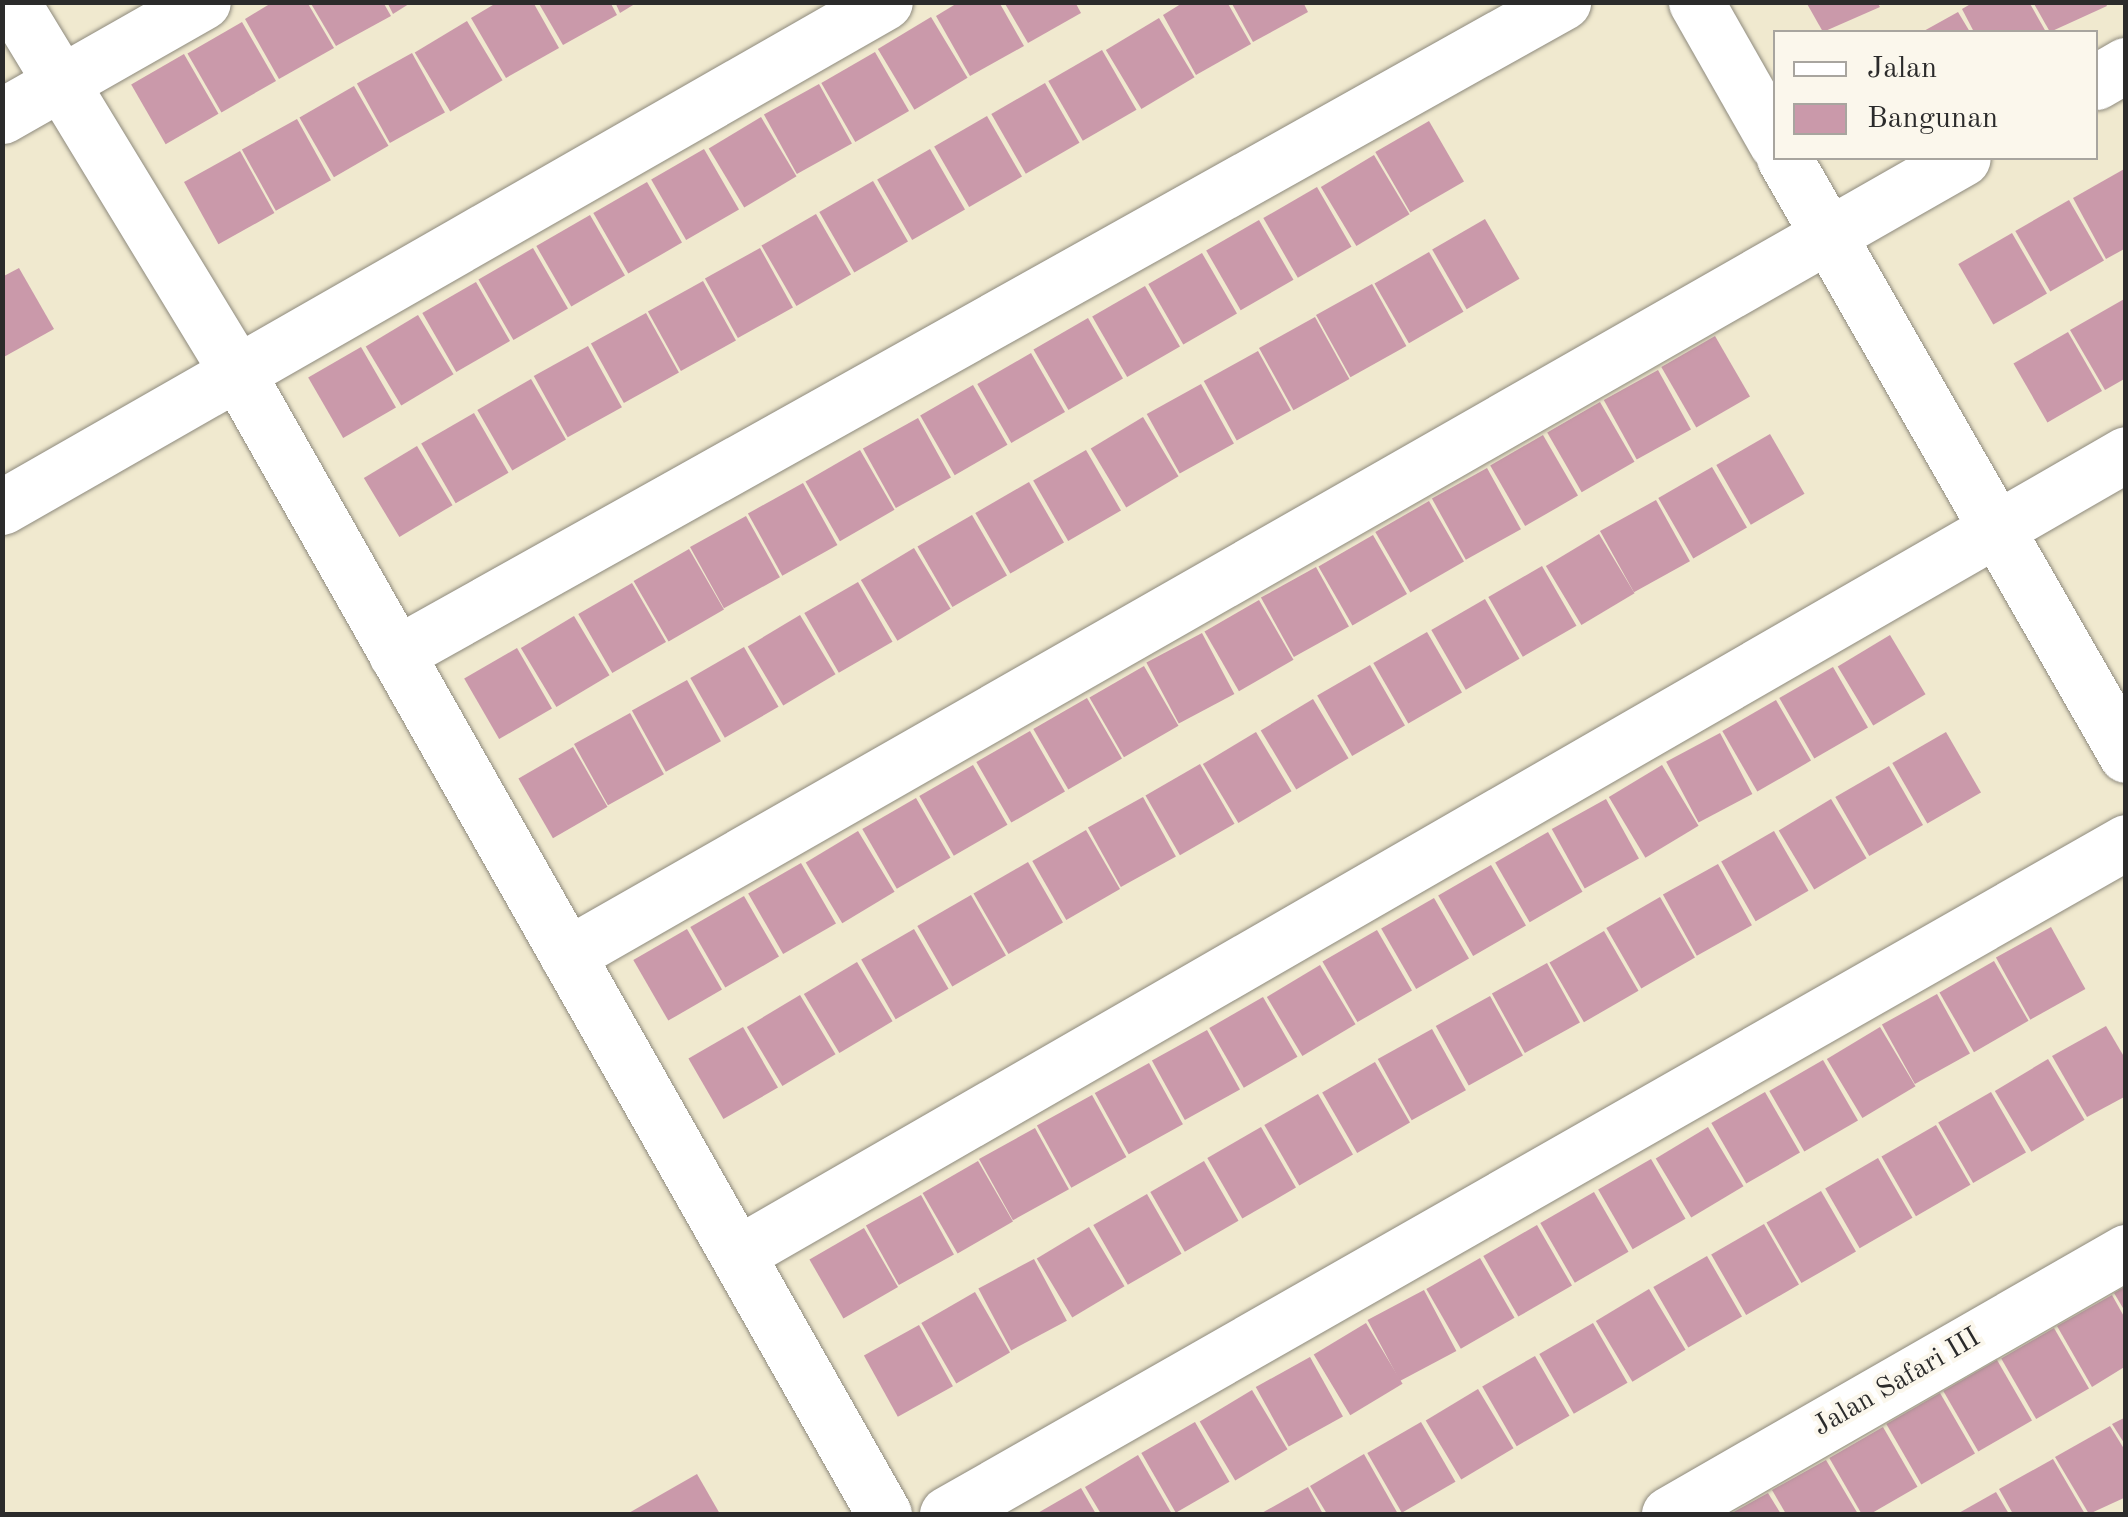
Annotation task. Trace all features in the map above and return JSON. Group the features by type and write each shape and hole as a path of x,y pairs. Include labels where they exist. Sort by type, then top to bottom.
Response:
{"street":[{"path":"12,2 238,374 884,1514"},
{"path":"2,116 203,2"},
{"path":"2,507 885,2"},
{"path":"396,654 1562,2"},
{"path":"1696,2 1773,138"},
{"path":"2098,81 2126,65"},
{"path":"1785,160 2126,755"},
{"path":"566,955 1959,160"},
{"path":"739,1253 2126,454"},
{"path":"947,1514 2126,842"},
{"name":"Jalan Safari III","path":"1670,1514 2126,1252"}],"building":[{"path":"273,2 307,2 334,48 279,79 245,19"},
{"path":"310,2 383,2 391,16 336,46"},
{"path":"387,2 412,2 393,14"},
{"path":"498,2 533,2 559,48 506,78 471,18"},
{"path":"538,2 610,2 617,15 563,45"},
{"path":"615,2 638,2 620,13"},
{"path":"959,2 999,2 1024,46 970,76 936,16"},
{"path":"1004,2 1075,2 1081,13 1028,43"},
{"path":"1184,2 1227,2 1251,44 1196,75 1163,15"},
{"path":"1231,2 1303,2 1308,12 1253,42"},
{"path":"1806,2 1877,2 1880,7 1828,30 1822,30"},
{"path":"1974,2 2029,2 2045,30 1973,30 1962,9"},
{"path":"2033,2 2105,2 2107,6 2054,30 2049,30"},
{"path":"1958,12 1969,30 1926,30"},
{"path":"931,17 968,78 914,110 878,49"},
{"path":"1159,18 1195,77 1141,109 1106,50"},
{"path":"467,21 503,80 450,112 415,52"},
{"path":"242,22 276,81 221,112 187,54"},
{"path":"1102,50 1136,110 1083,141 1048,81"},
{"path":"875,52 909,111 855,142 821,83"},
{"path":"412,53 445,112 390,143 357,84"},
{"path":"184,54 218,114 166,144 131,84"},
{"path":"1045,83 1080,143 1026,174 991,114"},
{"path":"819,84 852,143 797,174 764,115"},
{"path":"354,86 388,146 334,177 299,118"},
{"path":"987,116 1022,177 969,207 934,146"},
{"path":"761,117 797,176 744,208 709,148"},
{"path":"297,119 331,180 276,211 242,150"},
{"path":"1429,121 1464,182 1410,213 1375,152"},
{"path":"704,149 739,210 686,240 651,180"},
{"path":"930,149 965,210 912,240 877,180"},
{"path":"240,151 274,213 218,244 184,182"},
{"path":"1374,155 1410,214 1356,246 1321,187"},
{"path":"2126,168 2126,248 2106,259 2073,198"},
{"path":"873,181 908,242 854,273 819,212"},
{"path":"647,182 682,243 628,274 593,213"},
{"path":"1317,187 1352,247 1298,278 1263,218"},
{"path":"2069,200 2104,261 2050,292 2015,231"},
{"path":"816,214 851,275 796,306 761,246"},
{"path":"590,215 625,276 571,307 536,246"},
{"path":"1485,219 1520,279 1467,309 1432,250"},
{"path":"1259,220 1294,280 1241,310 1206,250"},
{"path":"2012,233 2047,294 1993,325 1958,264"},
{"path":"533,248 568,309 513,340 478,280"},
{"path":"760,248 793,307 738,338 705,279"},
{"path":"1429,252 1464,312 1409,343 1374,284"},
{"path":"1202,253 1237,314 1183,345 1148,284"},
{"path":"19,268 54,329 2,358 2,277"},
{"path":"703,281 736,340 681,371 648,312"},
{"path":"476,282 510,341 456,372 422,313"},
{"path":"1372,284 1406,346 1350,377 1316,315"},
{"path":"1145,286 1180,347 1127,377 1092,317"},
{"path":"2126,298 2126,378 2105,390 2070,330"},
{"path":"646,313 679,372 624,403 591,344"},
{"path":"418,315 454,374 401,406 366,346"},
{"path":"1315,317 1349,379 1293,410 1259,348"},
{"path":"1088,318 1123,379 1068,410 1033,350"},
{"path":"2068,332 2102,391 2047,422 2013,364"},
{"path":"1715,336 1750,397 1696,428 1661,367"},
{"path":"588,346 622,407 568,437 534,376"},
{"path":"361,347 396,408 343,438 308,378"},
{"path":"1258,351 1291,410 1237,441 1204,381"},
{"path":"1031,353 1065,412 1011,443 977,384"},
{"path":"1658,370 1691,429 1637,460 1604,400"},
{"path":"531,379 566,440 512,471 477,410"},
{"path":"1201,384 1234,443 1180,474 1147,414"},
{"path":"973,385 1008,445 955,475 920,416"},
{"path":"1600,402 1634,462 1582,492 1547,432"},
{"path":"474,413 508,473 456,503 421,444"},
{"path":"1143,417 1179,476 1126,508 1091,448"},
{"path":"918,418 951,477 896,508 863,449"},
{"path":"1770,434 1804,494 1751,525 1716,465"},
{"path":"1543,435 1578,496 1525,526 1490,466"},
{"path":"417,446 453,505 399,537 364,478"},
{"path":"860,450 894,510 840,541 805,482"},
{"path":"1086,450 1121,511 1068,541 1033,480"},
{"path":"1712,467 1747,528 1693,559 1658,498"},
{"path":"1487,468 1521,529 1466,560 1432,499"},
{"path":"1029,482 1064,543 1010,574 975,513"},
{"path":"803,483 837,545 782,576 748,514"},
{"path":"1656,500 1690,561 1634,592 1600,531"},
{"path":"1429,501 1464,562 1410,593 1375,532"},
{"path":"972,515 1007,576 952,607 917,546"},
{"path":"746,516 780,577 724,608 690,547"},
{"path":"1599,534 1635,593 1581,625 1546,566"},
{"path":"1373,535 1407,594 1352,625 1318,566"},
{"path":"914,548 951,609 897,641 861,580"},
{"path":"689,549 724,610 669,642 634,581"},
{"path":"1542,566 1576,626 1523,657 1488,597"},
{"path":"1316,567 1349,626 1294,657 1261,598"},
{"path":"858,582 892,642 839,673 804,613"},
{"path":"632,583 666,642 612,673 578,614"},
{"path":"1485,599 1520,659 1466,690 1431,630"},
{"path":"1259,600 1294,660 1239,691 1204,632"},
{"path":"800,615 836,674 783,706 748,646"},
{"path":"574,616 610,675 556,707 521,648"},
{"path":"1427,632 1462,693 1408,724 1373,663"},
{"path":"1202,633 1234,694 1179,724 1146,663"},
{"path":"1890,635 1926,694 1873,726 1838,666"},
{"path":"744,647 779,707 725,738 690,678"},
{"path":"517,648 552,709 499,739 464,678"},
{"path":"1370,665 1405,726 1352,756 1317,696"},
{"path":"1144,666 1178,726 1124,757 1089,698"},
{"path":"1833,667 1868,728 1814,759 1779,698"},
{"path":"687,680 721,741 666,772 632,711"},
{"path":"1087,698 1122,759 1068,790 1033,729"},
{"path":"1313,699 1349,758 1296,790 1261,730"},
{"path":"1776,700 1811,761 1757,792 1722,731"},
{"path":"630,713 664,774 608,805 574,744"},
{"path":"1030,731 1065,792 1011,823 976,762"},
{"path":"1256,732 1292,791 1238,823 1203,764"},
{"path":"1946,732 1981,793 1927,824 1892,763"},
{"path":"1720,733 1752,794 1699,823 1666,762"},
{"path":"573,747 608,807 553,838 518,778"},
{"path":"1200,764 1234,824 1180,855 1145,796"},
{"path":"973,765 1007,825 954,856 919,796"},
{"path":"1662,765 1699,826 1645,858 1609,797"},
{"path":"1889,766 1923,825 1869,856 1835,797"},
{"path":"1143,797 1176,856 1121,887 1088,828"},
{"path":"916,798 950,858 897,889 862,829"},
{"path":"1606,799 1639,858 1585,889 1552,829"},
{"path":"1831,799 1867,858 1814,890 1779,830"},
{"path":"1086,830 1120,889 1066,920 1032,861"},
{"path":"858,831 895,892 842,923 806,862"},
{"path":"1774,831 1808,891 1756,921 1721,862"},
{"path":"1548,832 1582,892 1530,922 1495,862"},
{"path":"1028,862 1063,923 1008,954 973,894"},
{"path":"801,863 836,924 783,954 748,893"},
{"path":"1718,864 1752,925 1697,956 1663,895"},
{"path":"1491,865 1526,926 1473,956 1438,895"},
{"path":"971,895 1006,956 952,987 917,926"},
{"path":"744,896 779,957 725,988 690,927"},
{"path":"1660,897 1695,958 1641,989 1606,928"},
{"path":"1434,898 1469,959 1416,989 1381,928"},
{"path":"2051,927 2085,989 2030,1020 1996,958"},
{"path":"687,929 722,990 668,1021 633,960"},
{"path":"914,929 948,989 896,1019 861,960"},
{"path":"1377,930 1412,991 1357,1022 1322,961"},
{"path":"1604,931 1638,991 1584,1022 1549,963"},
{"path":"1994,961 2028,1021 1974,1052 1939,992"},
{"path":"857,962 893,1021 839,1053 804,994"},
{"path":"1547,963 1580,1022 1525,1053 1492,994"},
{"path":"1320,965 1356,1024 1302,1056 1267,997"},
{"path":"1937,994 1970,1053 1915,1084 1882,1025"},
{"path":"800,995 836,1054 782,1086 747,1027"},
{"path":"1490,996 1523,1055 1469,1086 1436,1026"},
{"path":"1263,997 1298,1057 1244,1088 1209,1028"},
{"path":"2106,1026 2126,1060 2126,1096 2087,1117 2052,1056"},
{"path":"743,1027 778,1088 723,1119 688,1058"},
{"path":"1880,1027 1916,1086 1862,1118 1827,1059"},
{"path":"1432,1029 1466,1090 1412,1120 1378,1059"},
{"path":"1207,1030 1240,1089 1185,1120 1152,1061"},
{"path":"2048,1059 2085,1120 2031,1152 1995,1091"},
{"path":"1823,1060 1858,1121 1804,1152 1769,1091"},
{"path":"1375,1062 1410,1123 1357,1153 1322,1092"},
{"path":"1149,1063 1183,1124 1129,1154 1095,1093"},
{"path":"1765,1092 1800,1153 1746,1184 1711,1123"},
{"path":"1991,1092 2026,1153 1973,1183 1938,1122"},
{"path":"1318,1094 1353,1155 1299,1186 1264,1125"},
{"path":"1092,1095 1126,1157 1071,1188 1037,1126"},
{"path":"1936,1125 1970,1185 1916,1216 1881,1156"},
{"path":"1261,1127 1296,1188 1242,1219 1207,1158"},
{"path":"1708,1127 1744,1186 1691,1218 1656,1158"},
{"path":"1035,1128 1069,1189 1013,1220 979,1159"},
{"path":"1878,1158 1912,1218 1860,1248 1825,1188"},
{"path":"1651,1159 1686,1219 1633,1249 1598,1190"},
{"path":"978,1161 1013,1222 958,1254 923,1193"},
{"path":"1204,1161 1238,1221 1185,1252 1150,1192"},
{"path":"1821,1191 1856,1252 1801,1283 1766,1222"},
{"path":"1594,1192 1628,1252 1575,1283 1540,1223"},
{"path":"1147,1194 1182,1254 1128,1285 1093,1225"},
{"path":"921,1195 954,1254 899,1285 866,1226"},
{"path":"1764,1224 1799,1285 1746,1315 1711,1254"},
{"path":"1537,1225 1572,1286 1518,1317 1483,1256"},
{"path":"1089,1227 1125,1286 1072,1318 1037,1258"},
{"path":"864,1228 898,1287 843,1318 809,1260"},
{"path":"1707,1256 1742,1317 1688,1348 1653,1287"},
{"path":"1480,1258 1514,1318 1461,1349 1426,1289"},
{"path":"1034,1259 1067,1321 1011,1350 978,1289"},
{"path":"2126,1286 2126,1313 2114,1293"},
{"path":"1649,1289 1686,1350 1632,1382 1596,1321"},
{"path":"1424,1290 1456,1351 1400,1381 1367,1320"},
{"path":"975,1292 1010,1353 956,1384 921,1323"},
{"path":"2112,1295 2126,1320 2126,1366 2092,1387 2057,1326"},
{"path":"1366,1323 1403,1384 1350,1415 1314,1354"},
{"path":"1593,1323 1628,1383 1574,1414 1539,1354"},
{"path":"919,1325 953,1386 898,1417 864,1356"},
{"path":"2054,1328 2089,1389 2036,1419 2001,1358"},
{"path":"1535,1356 1570,1416 1517,1446 1482,1386"},
{"path":"1310,1357 1343,1416 1289,1447 1256,1387"},
{"path":"1997,1360 2032,1421 1978,1452 1943,1391"},
{"path":"1478,1389 1514,1448 1461,1480 1426,1420"},
{"path":"1252,1390 1288,1449 1235,1481 1200,1421"},
{"path":"1940,1393 1975,1454 1921,1485 1886,1424"},
{"path":"2126,1417 2126,1446 2112,1424"},
{"path":"1195,1422 1230,1482 1176,1513 1141,1453"},
{"path":"1421,1422 1456,1482 1402,1513 1367,1453"},
{"path":"2110,1426 2126,1452 2126,1497 2089,1514 2055,1457"},
{"path":"1883,1427 1918,1487 1870,1514 1862,1514 1829,1458"},
{"path":"1364,1454 1398,1514 1327,1514 1310,1486"},
{"path":"1138,1455 1172,1514 1101,1514 1085,1487"},
{"path":"2053,1459 2085,1514 2013,1514 1999,1489"},
{"path":"1826,1460 1858,1514 1786,1514 1772,1490"},
{"path":"697,1474 720,1514 627,1514"},
{"path":"1308,1487 1323,1514 1260,1514"},
{"path":"1081,1488 1096,1514 1036,1514"},
{"path":"1996,1492 2009,1514 1957,1514"},
{"path":"1768,1493 1781,1514 1730,1514"}]}
